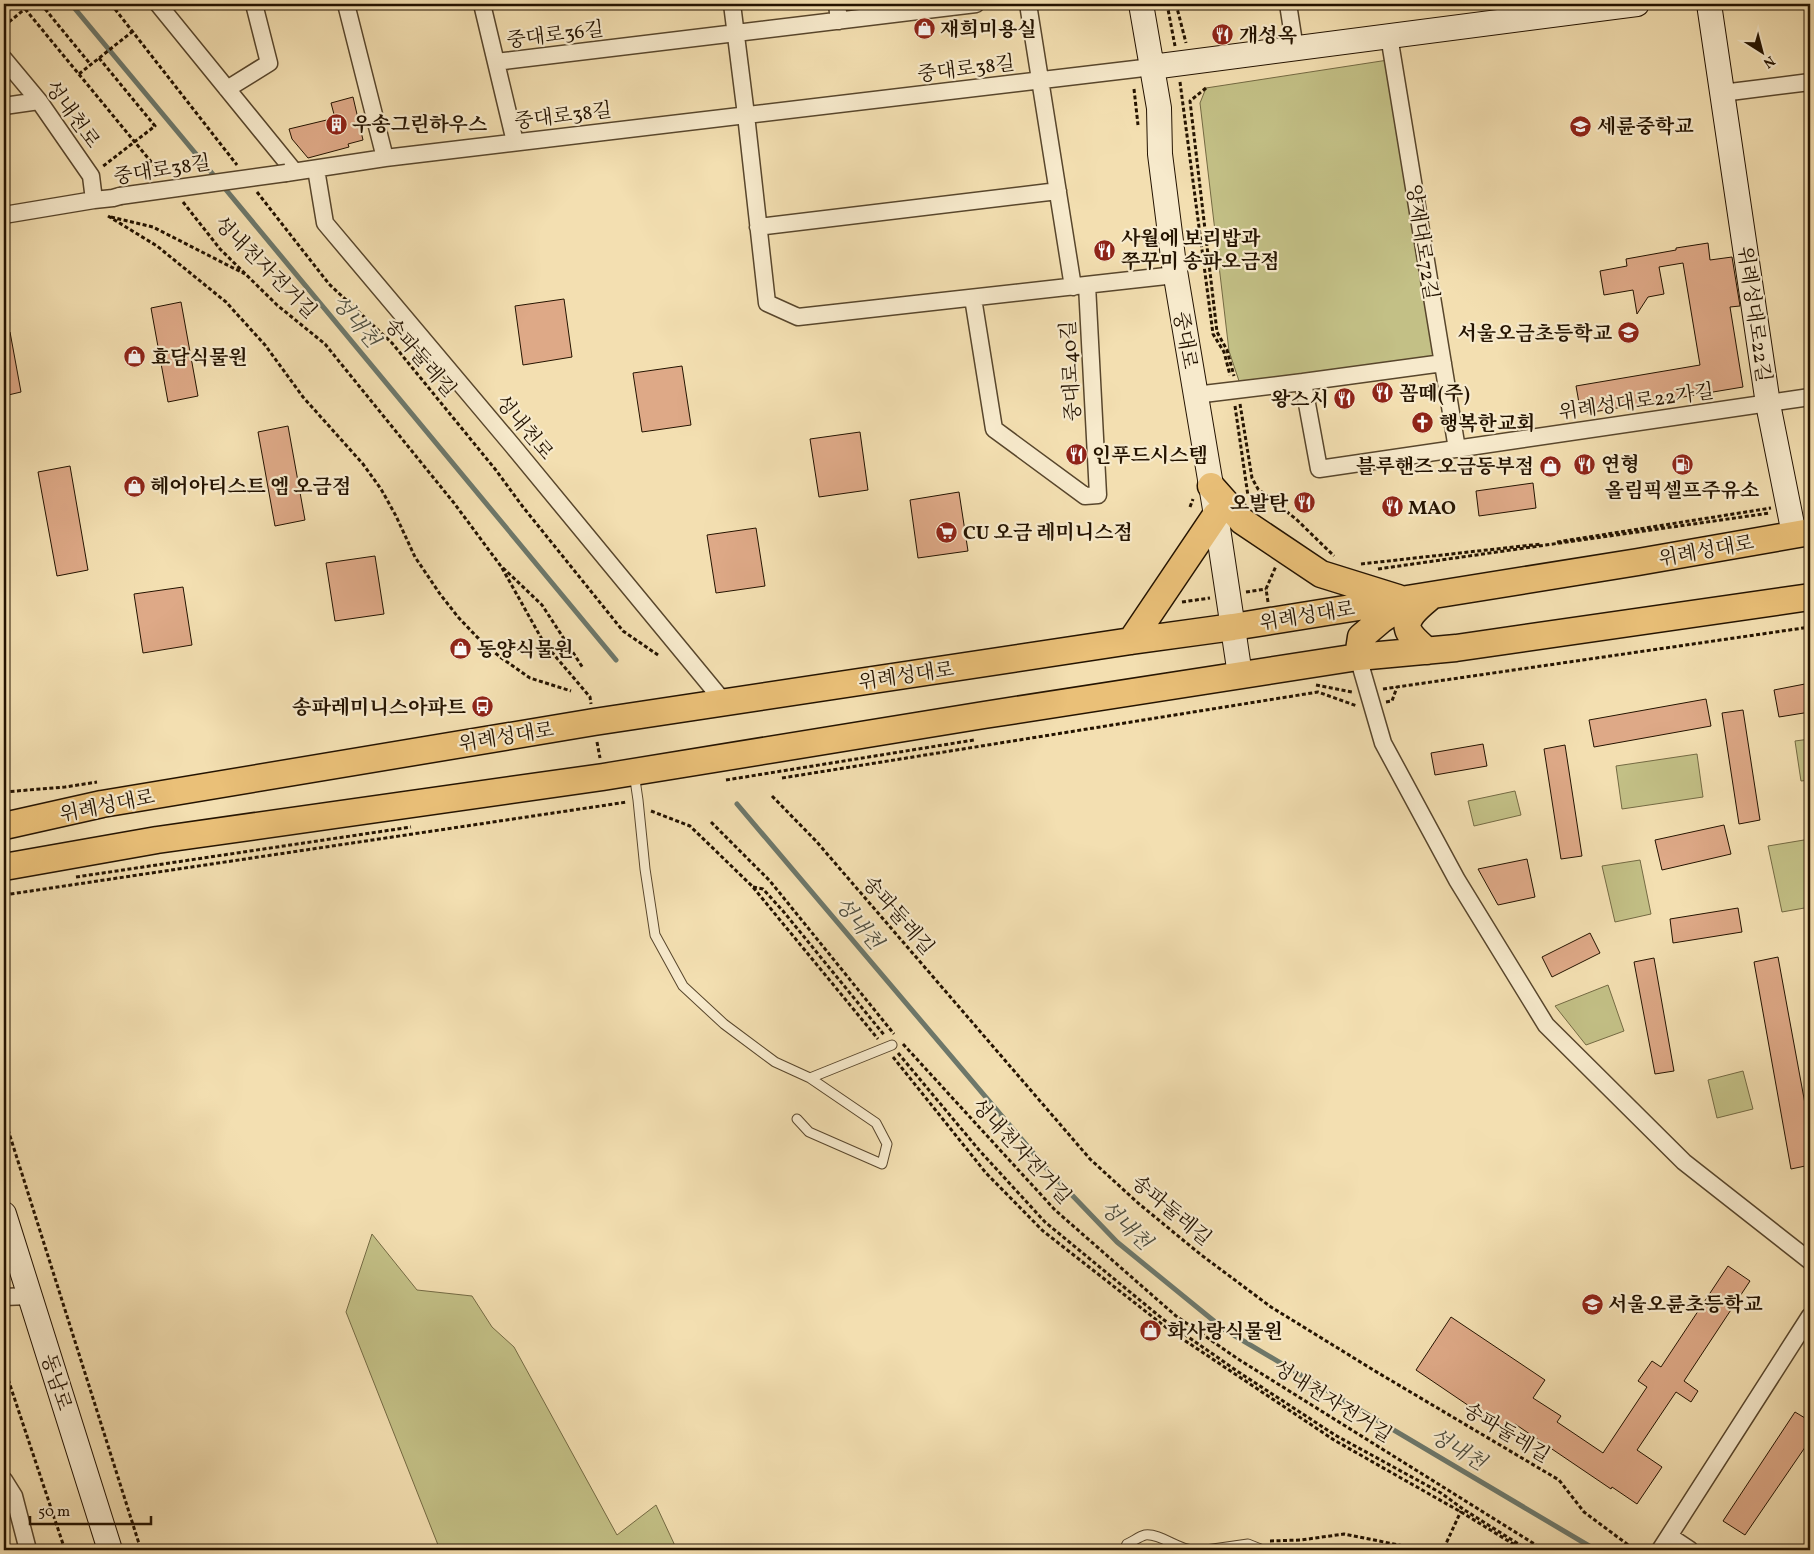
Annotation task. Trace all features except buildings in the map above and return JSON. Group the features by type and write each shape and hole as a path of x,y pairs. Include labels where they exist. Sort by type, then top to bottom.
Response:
{"main road":[{"name":"중대로","path":"1142,4 1159,108 1160,154 1175,275 1216,516 1240,675"},
{"path":"1152,67 1183,54 1295,48 1637,4"},
{"name":"위례성대로22길","path":"1709,4 1768,404 1796,521"},
{"path":"1211,486 1242,521 1321,574 1416,598"},
{"path":"1131,641 1216,516"},
{"name":"위례성대로","path":"4,826 102,804 594,722 1233,627 1638,562 1796,521"},
{"path":"4,867 157,840 603,777 1358,657 1456,648 1810,597"},
{"path":"1416,598 1416,609 1407,623 1408,631 1427,651"},
{"path":"1358,657 1361,637 1381,620 1416,598"},
{"path":"4,817 37,819"},
{"name":"동남로","path":"4,1214 110,1550"}],"street":[{"path":"158,4 227,89 290,172"},
{"path":"227,89 269,63 254,4"},
{"path":"346,4 385,158"},
{"path":"482,4 515,142"},
{"path":"732,4 767,303 798,318 1175,275"},
{"path":"837,4 839,21"},
{"name":"중대로36길","path":"496,62 839,21 932,6 976,4"},
{"name":"중대로38길","path":"1028,4 1058,191 1080,286"},
{"path":"1288,4 1295,48"},
{"name":"양재대로72길","path":"1389,36 1457,449"},
{"name":"성내천로","path":"4,59 39,101 91,176 94,200"},
{"name":"중대로38길","path":"4,215 120,196 385,158 1152,67"},
{"path":"1722,93 1810,82"},
{"path":"4,106 39,101"},
{"name":"성내천로","path":"316,169 326,223 724,702"},
{"path":"758,226 1058,191"},
{"name":"중대로40길","path":"973,298 994,429 1085,496 1098,495 1080,286"},
{"path":"1195,395 1442,363"},
{"name":"위례성대로22가길","path":"1303,382 1319,469 1810,397"},
{"path":"1358,657 1383,743 1452,871 1546,1025 1684,1162 1810,1261"},
{"path":"4,1249 21,1271"},
{"path":"4,1297 29,1296"},
{"path":"1690,1550 1664,1543 1810,1316"},
{"path":"4,1480 14,1496 28,1550"}],"lane":[{"path":"634,772 639,803 644,869 655,935 683,986 724,1024 775,1062 810,1078 876,1124 887,1144 882,1164 809,1132 797,1119"},
{"path":"810,1078 889,1046"},
{"path":"1124,1550 1127,1544 1146,1535 1162,1539 1183,1550 1192,1550"},
{"path":"1206,1550 1248,1544 1263,1550"}],"path":[{"path":"21,4 163,177"},
{"path":"4,26 31,4"},
{"path":"41,4 91,65"},
{"path":"111,4 238,167"},
{"path":"1167,4 1183,54 1213,334 1224,352 1235,390 1249,499"},
{"path":"1176,4 1185,42 1183,54"},
{"path":"79,74 132,31"},
{"path":"91,176 155,126 99,58"},
{"path":"1206,88 1190,101 1217,332 1227,350 1252,478 1258,489 1296,519 1338,559"},
{"name":"송파둘레길","path":"255,190 330,284 392,343 495,469 523,507 623,631 658,655"},
{"name":"성내천자전거길","path":"180,198 220,249 277,305 325,344 454,503 500,565 542,605 582,668"},
{"path":"247,276 153,227 108,216 156,246 218,296 265,345 303,397 363,464 381,489 392,509 414,557 440,594 471,631 500,657 530,678 571,691"},
{"path":"1352,565 1545,544 1796,521"},
{"path":"1372,570 1796,521"},
{"path":"500,565 544,643 590,697 608,805"},
{"path":"782,778 1318,692 1355,706 1370,697 1398,687 1810,627"},
{"path":"1314,685 1392,701 1398,687"},
{"name":"송파둘레길","path":"772,796 816,841 1090,1159 1138,1203 1200,1254 1271,1307 1559,1480 1584,1512 1635,1550"},
{"path":"4,895 608,805 639,803 690,826 752,886 979,1150 1045,1222 1164,1320 1237,1371 1335,1435 1441,1492 1462,1510 1523,1550"},
{"name":"성내천자전거길","path":"711,822 770,882 900,1042 1055,1210 1176,1316 1238,1359 1544,1550"},
{"path":"73,878 418,826"},
{"path":"752,886 763,889 783,911 986,1173 1044,1231 1188,1343 1334,1440 1462,1510 1528,1550"},
{"path":"4,1117 141,1550"},
{"path":"4,1367 65,1550"},
{"path":"1248,1544 1272,1540 1301,1540 1344,1534 1409,1547 1444,1548 1462,1510"}],"shaded area":[{"path":"1388,60 1436,358 1240,384 1229,351 1200,103 1206,88"},
{"path":"1810,739 1810,780 1801,781 1795,741"},
{"path":"1697,754 1703,797 1622,809 1616,766"},
{"path":"1515,791 1521,815 1474,826 1468,801"},
{"path":"1810,839 1810,907 1782,912 1768,846"},
{"path":"1640,860 1651,914 1615,922 1602,866"},
{"path":"1608,985 1624,1031 1586,1045 1555,1006"},
{"path":"1743,1071 1753,1109 1717,1118 1708,1080"},
{"path":"372,1234 417,1290 472,1296 492,1327 514,1347 617,1535 656,1505 677,1550 440,1550 346,1312"}],"waterway":[{"name":"성내천","path":"71,4 216,178"},
{"name":"성내천","path":"222,185 616,660"},
{"name":"성내천","path":"737,804 1046,1168 1117,1242 1225,1330 1596,1550"}],"place":[{"name":"재희미용실","path":"924,29"},
{"name":"개성옥","path":"1223,35"},
{"name":"우송그린하우스","path":"336,124"},
{"name":"세륜중학교","path":"1581,126"},
{"name":"사월에 보리밥과 쭈꾸미 송파오금점","path":"1105,250"},
{"name":"서울오금초등학교","path":"1628,333"},
{"name":"효담식물원","path":"135,357"},
{"name":"꼼떼(주)","path":"1383,393"},
{"name":"왕스시","path":"1345,399"},
{"name":"행복한교회","path":"1423,423"},
{"name":"인푸드시스템","path":"1076,455"},
{"name":"연형","path":"1585,464"},
{"name":"올림픽셀프주유소","path":"1682,464"},
{"name":"블루핸즈 오금동부점","path":"1550,466"},
{"name":"헤어아티스트 엠 오금점","path":"134,486"},
{"name":"오발탄","path":"1304,503"},
{"name":"MAO","path":"1392,507"},
{"name":"CU 오금 레미니스점","path":"947,532"},
{"name":"동양식물원","path":"461,649"},
{"name":"송파레미니스아파트","path":"482,707"},
{"name":"서울오륜초등학교","path":"1592,1304"},
{"name":"화사랑식물원","path":"1151,1331"}]}
